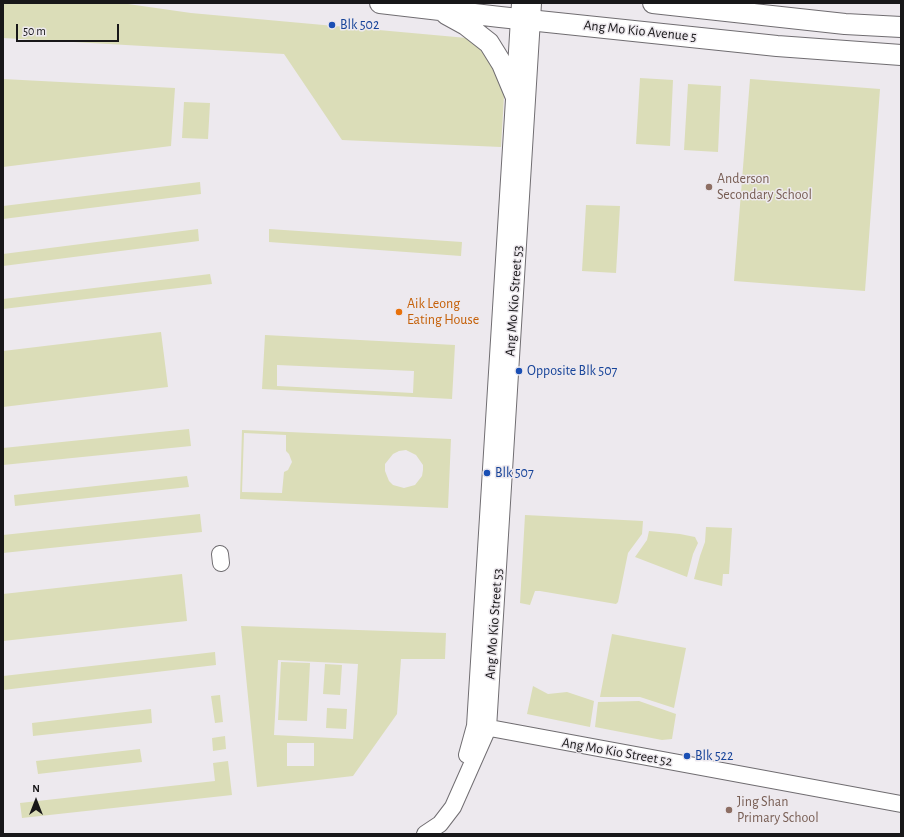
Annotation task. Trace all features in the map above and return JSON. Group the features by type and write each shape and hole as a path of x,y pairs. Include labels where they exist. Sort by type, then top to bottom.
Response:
{"main road":[{"name":"Ang Mo Kio Avenue 5","path":"380,3 438,10 526,11 777,46 901,55"},
{"name":"Ang Mo Kio Avenue 5","path":"653,3 845,24 901,27"},
{"path":"438,10 466,25 489,43 502,64 514,95"}],"street":[{"name":"Ang Mo Kio Street 53","path":"482,727 514,95 526,11"},
{"name":"Ang Mo Kio Street 53","path":"425,834 440,824 453,807 482,727 526,11"},
{"name":"Ang Mo Kio Street 52","path":"482,727 901,804"}],"green space":[{"path":"3,3 121,3 191,13 478,39 498,66 504,96 501,147 342,140 284,54 3,38"},
{"path":"640,78 673,80 670,146 636,144"},
{"path":"3,79 175,88 171,146 3,167"},
{"path":"750,79 880,89 865,291 734,281"},
{"path":"688,84 721,86 718,152 684,150"},
{"path":"184,102 210,103 208,139 182,138"},
{"path":"200,182 201,194 3,219 3,206"},
{"path":"586,205 620,206 616,273 582,271"},
{"path":"198,229 199,241 3,266 3,254"},
{"path":"269,229 462,242 461,256 269,242"},
{"path":"210,274 212,284 3,309 3,299"},
{"path":"161,332 168,387 3,407 3,351"},
{"path":"265,335 455,345 452,399 262,389","holes":["277,365 414,371 413,393 277,386"]},
{"path":"189,429 191,446 3,465 3,448"},
{"path":"242,430 451,439 448,508 240,499","holes":["244,433 286,435 286,451 292,462 288,470 284,472 282,493 242,492","406,450 416,455 423,465 423,470 422,476 415,485 404,488 393,485 389,481 385,471 385,464 393,454"]},
{"path":"187,476 189,487 15,506 14,495"},
{"path":"200,514 202,532 3,553 3,535"},
{"path":"525,515 643,521 642,534 628,553 618,602 616,604 535,591 530,605 520,603"},
{"path":"706,527 732,528 729,574 723,574 722,586 694,579 705,542"},
{"path":"649,531 695,537 698,543 693,554 687,577 635,557 647,540"},
{"path":"182,574 187,621 3,641 3,594"},
{"path":"241,626 446,633 445,659 401,659 397,714 353,776 257,787","holes":["278,660 358,664 353,739 274,735","287,743 314,743 314,766 287,766"]},
{"path":"612,634 686,648 674,708 640,697 600,697"},
{"path":"215,652 216,665 3,690 3,676"},
{"path":"281,662 310,663 307,721 278,720"},
{"path":"325,664 342,665 340,695 323,694"},
{"path":"533,686 548,694 567,692 594,701 590,727 527,714"},
{"path":"220,695 223,722 215,723 211,696"},
{"path":"639,701 676,714 672,739 662,740 595,727 598,702"},
{"path":"327,708 347,709 346,729 326,728"},
{"path":"151,709 152,723 33,736 32,723"},
{"path":"225,736 226,749 213,751 212,738"},
{"path":"140,749 142,762 38,774 36,761"},
{"path":"228,761 232,795 22,818 20,803 215,781 213,763"}],"place":[{"name":"Blk 502","path":"332,25"},
{"name":"Anderson Secondary School","path":"709,187"},
{"name":"Aik Leong Eating House","path":"399,312"},
{"name":"Opposite Blk 507","path":"519,371"},
{"name":"Blk 507","path":"487,473"},
{"name":"Blk 522","path":"687,756"},
{"name":"Jing Shan Primary School","path":"729,810"}]}
